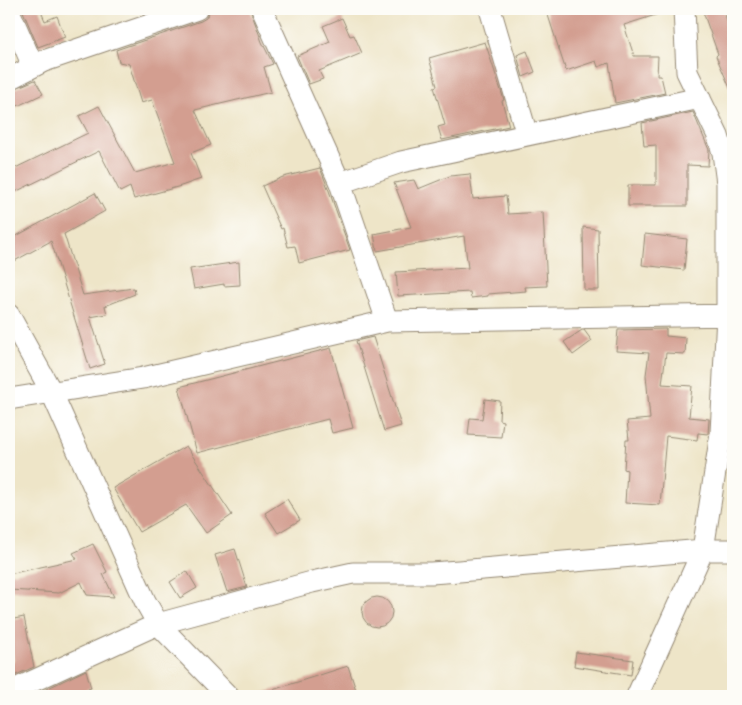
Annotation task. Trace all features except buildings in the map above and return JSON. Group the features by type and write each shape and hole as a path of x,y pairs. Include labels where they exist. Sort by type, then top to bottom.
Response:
{"street":[{"path":"9,79 44,61 196,9"},
{"path":"262,9 296,89 340,183 387,321"},
{"path":"490,9 527,135"},
{"path":"637,696 703,550 721,433 730,315 727,183 723,153 718,136 687,72 684,9"},
{"path":"9,11 34,66"},
{"path":"340,183 401,162 700,98"},
{"path":"9,315 50,391 145,601 158,624 228,696"},
{"path":"9,399 50,391 143,378 387,321 730,315"},
{"path":"9,692 158,624 312,582 353,573 450,572 703,550 733,550"}]}
